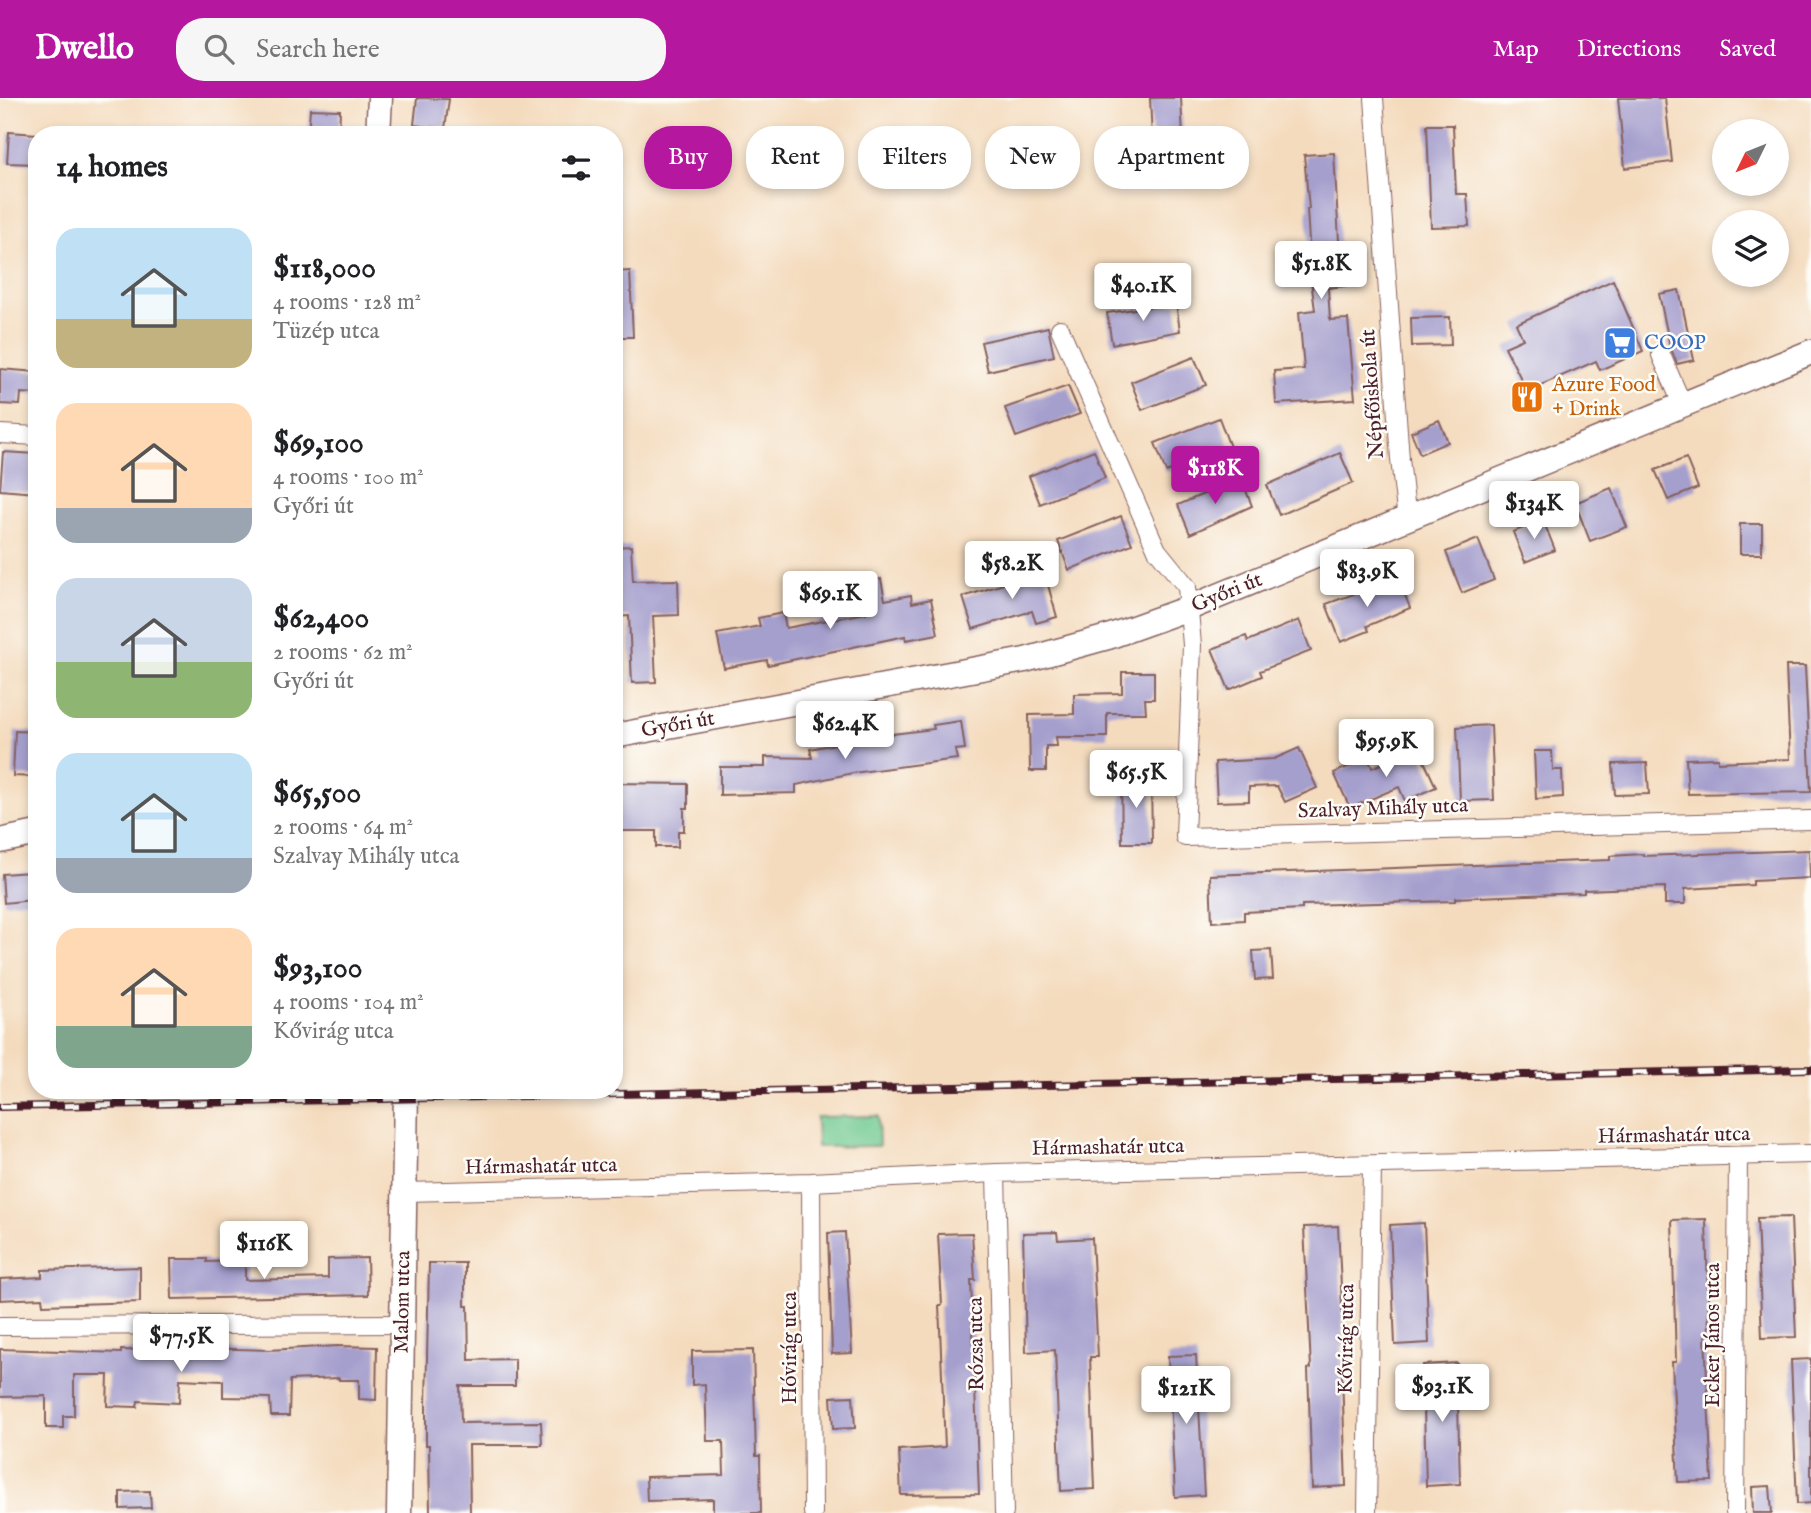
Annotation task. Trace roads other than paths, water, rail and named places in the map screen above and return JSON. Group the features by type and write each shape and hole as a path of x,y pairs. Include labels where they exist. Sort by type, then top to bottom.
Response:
{"street":[{"path":"378,126 380,98"},
{"name":"Népfőiskola út","path":"1374,98 1400,459 1407,520"},
{"path":"1060,329 1157,550 1187,587 1189,608"},
{"name":"Győri út","path":"623,734 1025,660 1108,637 1189,608 1407,520 1811,352"},
{"path":"1661,355 1683,406"},
{"path":"0,434 28,436"},
{"name":"Szalvay Mihály utca","path":"1189,608 1192,645 1185,837 1811,820"},
{"path":"0,841 28,835"},
{"name":"Malom utca","path":"399,1513 406,1099"},
{"name":"Hármashatár utca","path":"405,1192 811,1182 996,1173 1738,1158 1811,1154"},
{"name":"Ecker János utca","path":"1735,1513 1738,1158"},
{"name":"Kővirág utca","path":"1367,1513 1372,1165"},
{"name":"Rózsa utca","path":"996,1173 1004,1513"},
{"name":"Hóvirág utca","path":"811,1182 813,1513"},
{"path":"0,1326 402,1324"}],"railway":[{"path":"623,1094 1811,1069"},
{"path":"0,1107 381,1099"}],"place":[{"name":"COOP","path":"1620,343"},
{"name":"Azure Food + Drink","path":"1527,397"}]}
